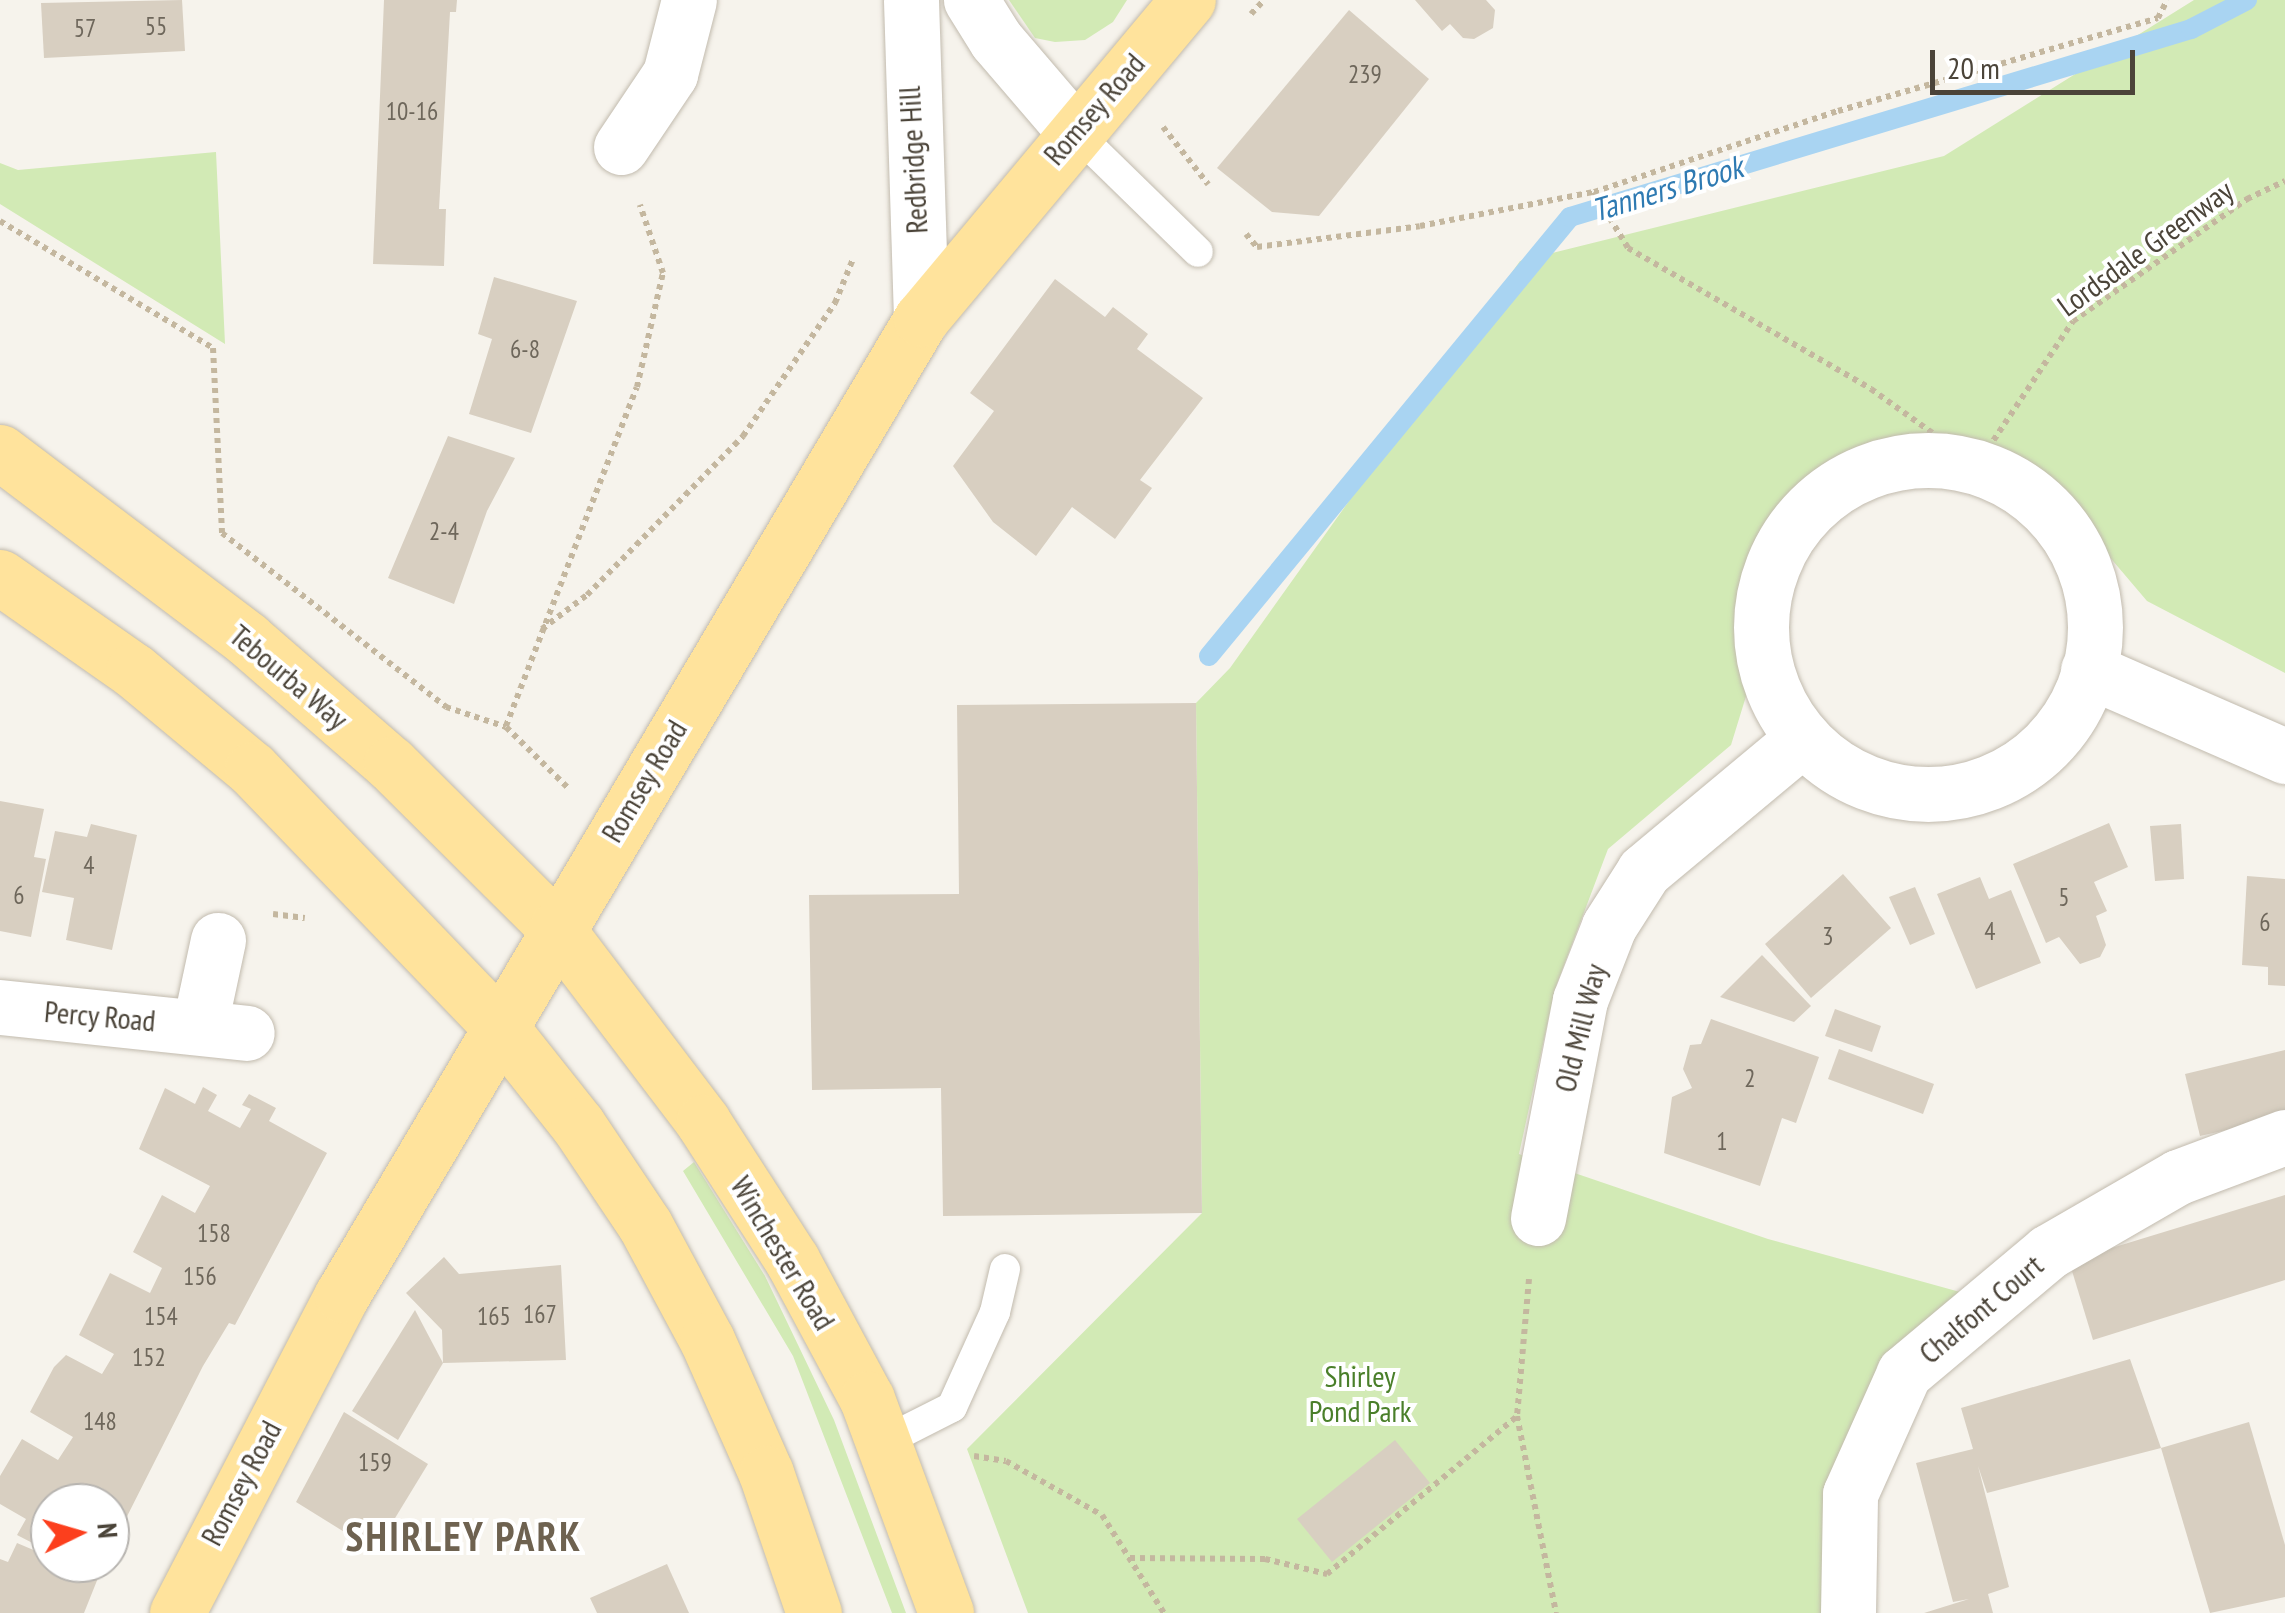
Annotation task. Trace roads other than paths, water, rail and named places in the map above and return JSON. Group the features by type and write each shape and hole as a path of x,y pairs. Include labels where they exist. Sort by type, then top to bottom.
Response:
{"main road":[{"name":"Romsey Road","path":"177,1613 342,1295 613,830 921,319 1074,131 1188,0"},
{"name":"Tebourba Way","path":"0,452 246,639 391,764 556,928"},
{"path":"0,577 133,670 252,769 500,1028 646,1224 766,1473 814,1613"},
{"name":"Winchester Road","path":"556,928 703,1122 792,1260 884,1442 946,1613"}],"street":[{"path":"621,146 670,74 689,0"},
{"name":"Redbridge Hill","path":"910,0 921,319"},
{"path":"971,0 996,40 1074,131"},
{"path":"1940,459 1977,465 2028,492 2060,522 2087,573 2096,618 2088,670 2078,704 2043,751 1993,782 1956,793 1898,793 1844,772 1800,741 1764,663 1761,605 1779,550 1830,490 1882,465 1940,459"},
{"path":"2088,670 2285,756"},
{"name":"Old Mill Way","path":"1538,1218 1580,1000 1609,926 1644,870 1800,741"},
{"name":"Percy Road","path":"5,1018 224,1029 218,940"},
{"name":"Chalfont Court","path":"1848,1613 1850,1494 1904,1373 2048,1252 2178,1177 2285,1136"}],"lane":[{"path":"1074,131 1198,252"},
{"path":"884,1442 952,1408 995,1312 1005,1270"}],"waterway":[{"name":"Tanners Brook","path":"1209,656 1570,217 2191,29 2247,0"}],"district":[{"name":"SHIRLEY PARK","path":"464,1536"}],"park label":[{"name":"Shirley Pond Park","path":"1360,1393"}]}
